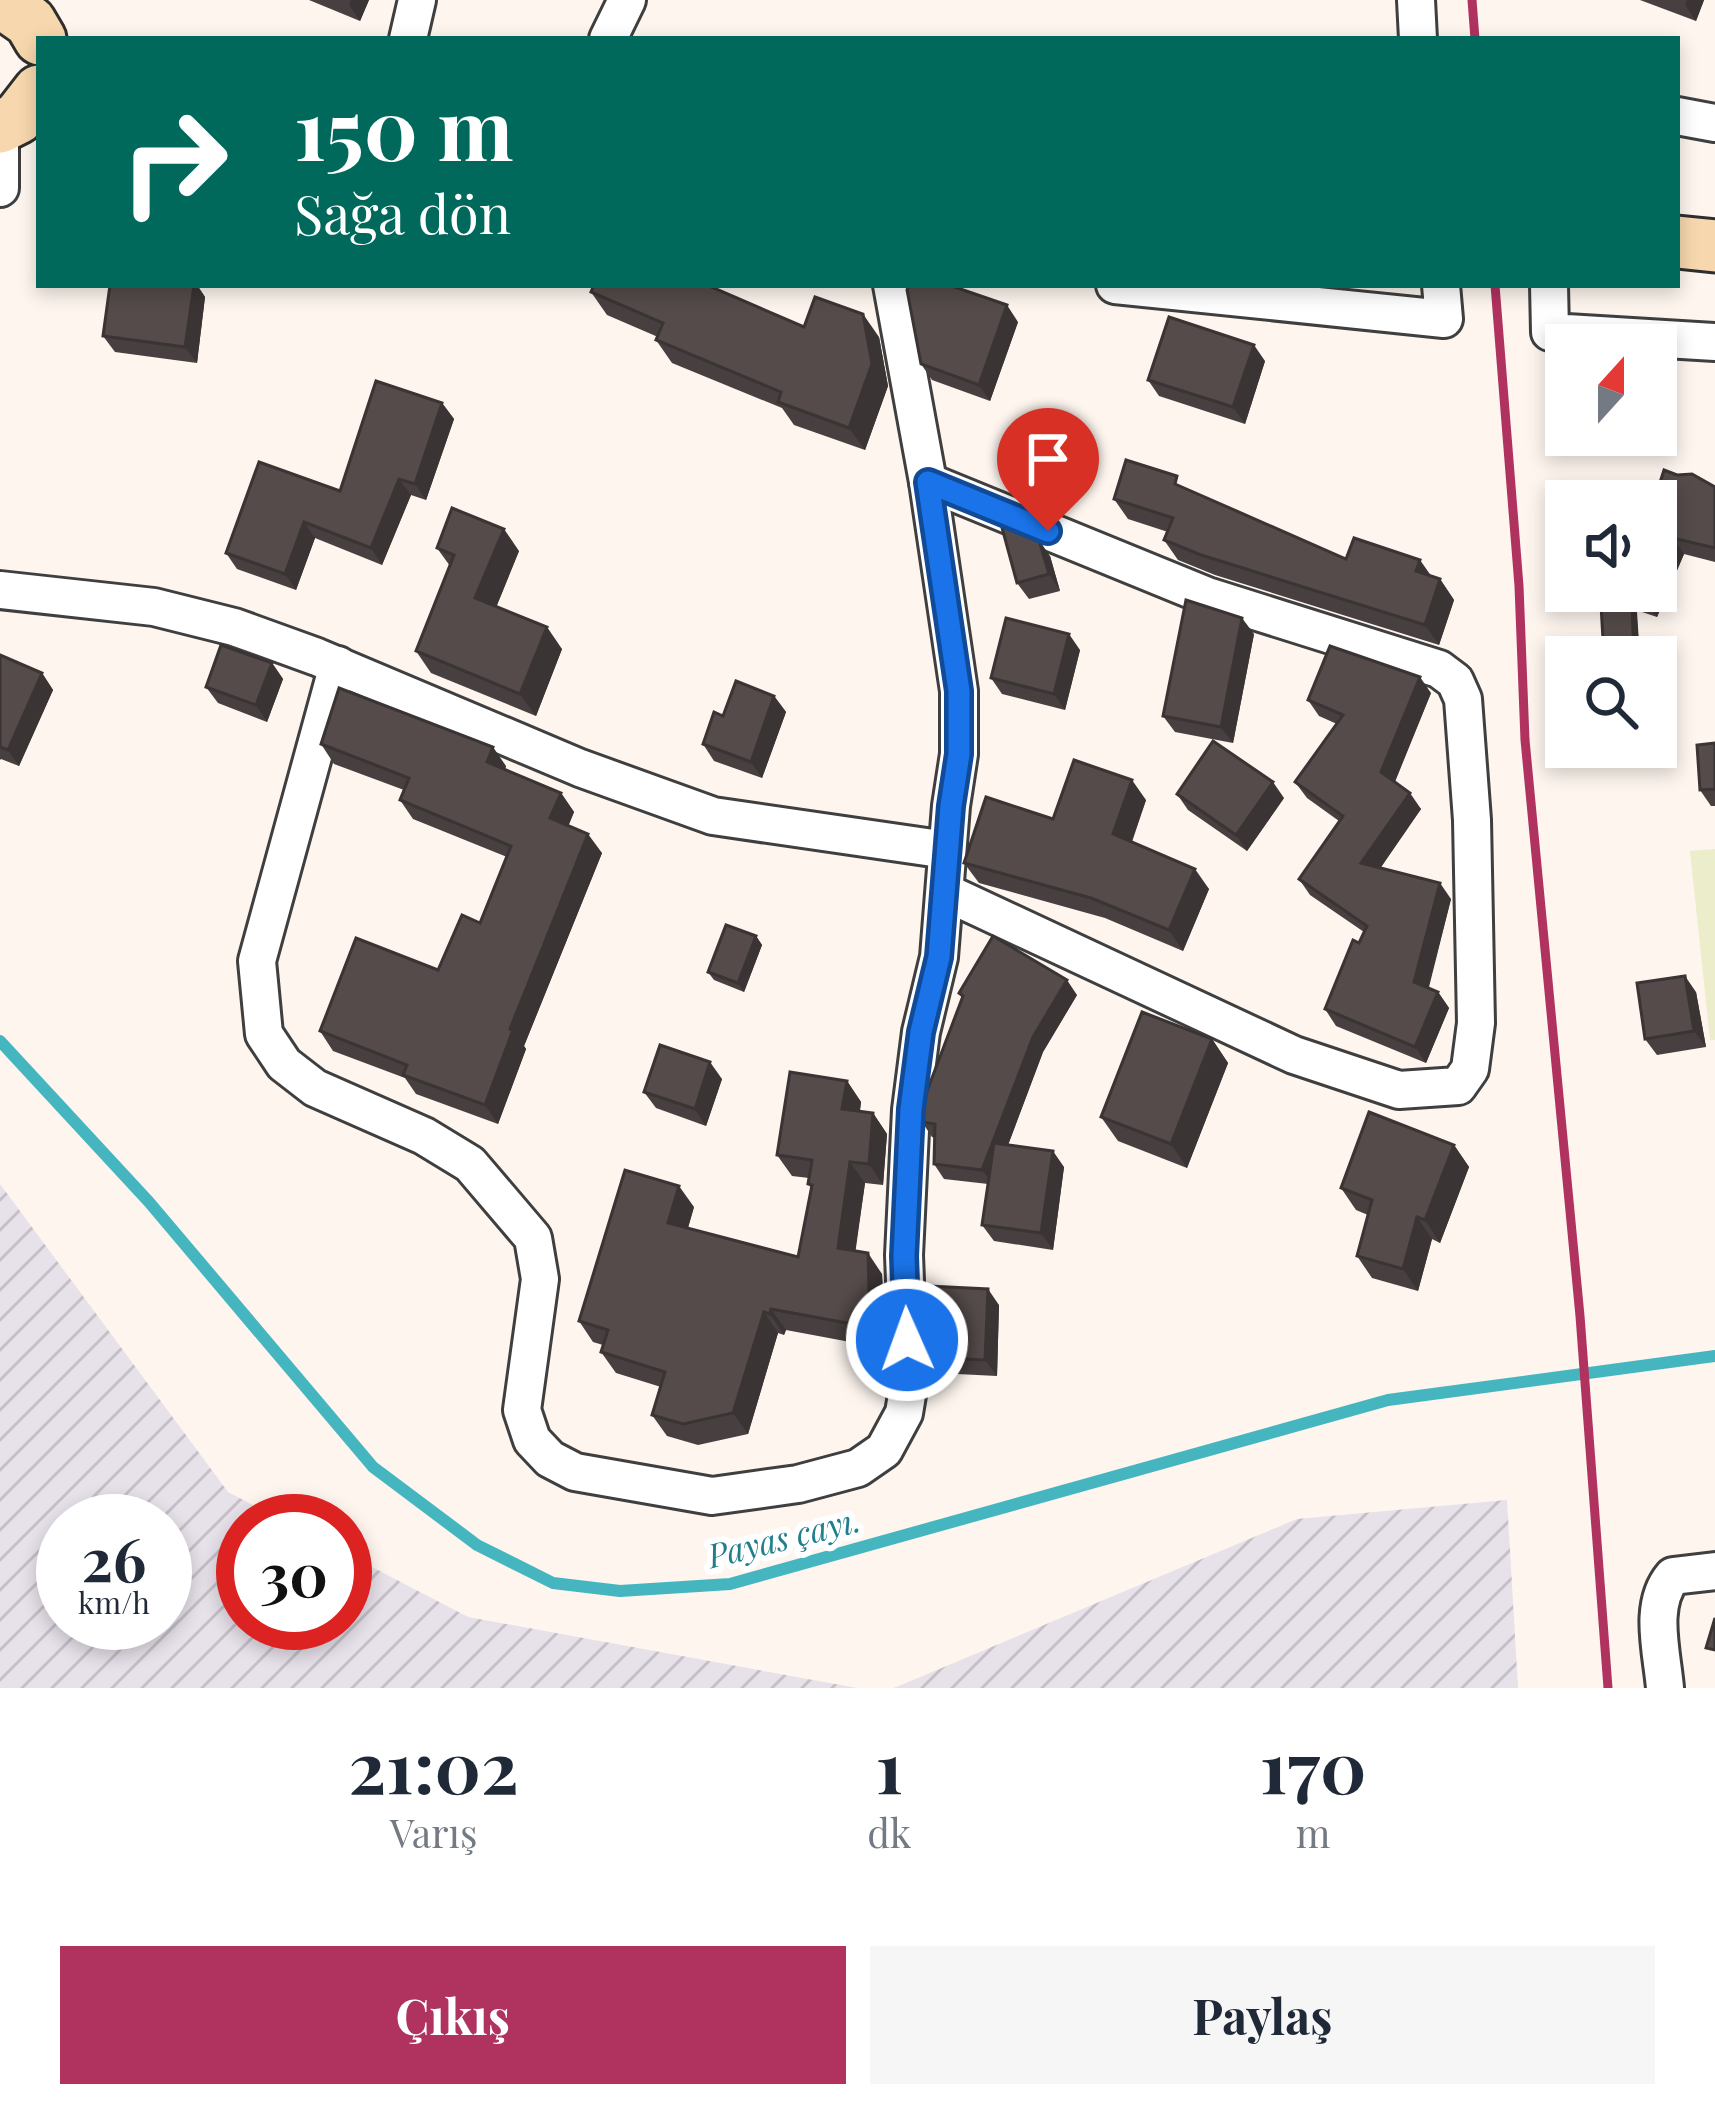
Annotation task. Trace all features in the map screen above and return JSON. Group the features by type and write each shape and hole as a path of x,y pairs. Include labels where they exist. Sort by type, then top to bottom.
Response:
{"street":[{"path":"409,36 417,0"},
{"path":"609,36 627,0"},
{"path":"1416,0 1418,36"},
{"path":"0,1 30,22 37,36"},
{"path":"1680,117 1715,123"},
{"path":"1680,242 1715,246"},
{"path":"338,665 257,961 264,1034 284,1064 315,1088 424,1136 470,1164 533,1238 540,1279 522,1410 532,1441 550,1460 575,1472 712,1496 798,1484 858,1468 884,1450 904,1413 909,1383 904,1256 911,1109 921,1032 939,957 959,754 959,691 893,288"},
{"path":"1144,288 1444,319 1441,288"},
{"path":"1549,288 1550,332 1715,342"},
{"path":"928,482 1207,596 1439,669 1455,681 1462,699 1472,820 1476,1023 1470,1069 1458,1086 1399,1090 1294,1055 945,892"},
{"path":"0,590 154,608 234,627 338,665 580,768 713,816 947,850"},
{"path":"1665,1688 1658,1610 1662,1590 1673,1576 1715,1570"}],"shaded area":[{"path":"0,1184 232,1494 216,1494 216,1650 372,1650 372,1567 468,1617 857,1688 0,1688"},
{"path":"1507,1500 1518,1688 894,1688 1297,1519"}],"green space":[{"path":"1715,849 1715,1040 1710,1040 1690,851"}],"building":[{"path":"110,288 194,288 185,347 103,336"},
{"path":"593,288 714,288 804,327 815,297 863,314 872,364 849,428 778,402 781,392 656,340 663,323 591,292"},
{"path":"958,288 1007,305 979,385 921,364 907,290"},
{"path":"1169,317 1254,345 1233,407 1148,380"},
{"path":"376,381 442,403 415,484 399,479 371,548 304,522 285,574 226,553 259,462 340,491"},
{"path":"1126,460 1177,476 1175,484 1346,559 1354,538 1420,560 1416,571 1440,579 1425,625 1164,540 1173,518 1114,499"},
{"path":"1664,470 1692,474 1715,487 1715,548 1677,539 1677,480 1661,480"},
{"path":"452,508 504,529 475,598 547,627 520,694 416,651 454,555 437,548"},
{"path":"1001,524 1039,540 1049,574 1017,583"},
{"path":"1186,600 1242,618 1221,727 1163,716"},
{"path":"1601,612 1632,612 1633,636 1603,636"},
{"path":"1006,618 1069,634 1054,694 991,678"},
{"path":"221,645 272,663 256,705 206,687"},
{"path":"1330,646 1420,677 1381,772 1410,793 1361,863 1440,883 1414,982 1438,992 1415,1047 1325,1009 1353,940 1359,943 1367,926 1299,879 1343,816 1295,782 1343,715 1308,700"},
{"path":"0,655 42,673 8,750 0,747"},
{"path":"736,681 774,696 751,762 703,744 714,712 723,716"},
{"path":"339,688 493,747 487,762 561,793 550,818 588,834 510,1029 485,1105 403,1075 407,1065 320,1031 356,938 438,970 462,915 480,923 511,846 400,800 409,778 321,744"},
{"path":"1213,741 1273,782 1236,835 1177,794"},
{"path":"1715,743 1715,789 1700,790 1697,745"},
{"path":"1074,760 1132,780 1113,834 1195,869 1169,930 1091,898 964,863 986,797 1053,819"},
{"path":"726,925 756,936 738,983 708,972"},
{"path":"993,936 1067,980 1033,1037 982,1170 934,1164 935,1124 922,1122 924,1099 963,996 959,993"},
{"path":"1685,976 1694,1031 1645,1039 1637,983"},
{"path":"1142,1012 1212,1039 1171,1144 1101,1117"},
{"path":"660,1045 710,1062 695,1109 644,1092"},
{"path":"790,1072 847,1081 842,1109 873,1113 869,1164 850,1162 838,1248 868,1253 869,1292 863,1326 771,1309 770,1314 764,1312 733,1413 683,1424 652,1415 665,1372 601,1352 608,1330 579,1321 625,1170 679,1186 668,1223 798,1257 812,1160 777,1155"},
{"path":"1369,1112 1454,1145 1425,1220 1417,1217 1403,1269 1357,1256 1372,1200 1341,1188"},
{"path":"994,1143 1053,1151 1041,1233 982,1225"},
{"path":"928,1286 988,1289 985,1360 925,1357"},
{"path":"1715,1618 1715,1650 1706,1648"}],"waterway":[{"name":"Payas çayı.","path":"0,1041 149,1202 373,1467 477,1545 553,1583 620,1591 730,1584 1388,1400 1715,1356"}],"railway":[{"path":"1472,0 1475,36"},
{"path":"1495,288 1519,586 1525,740 1580,1316 1608,1688"}],"route":[{"path":"907,1340 904,1256 911,1109 921,1032 939,957 959,754 959,691 928,482 1048,531"}]}
